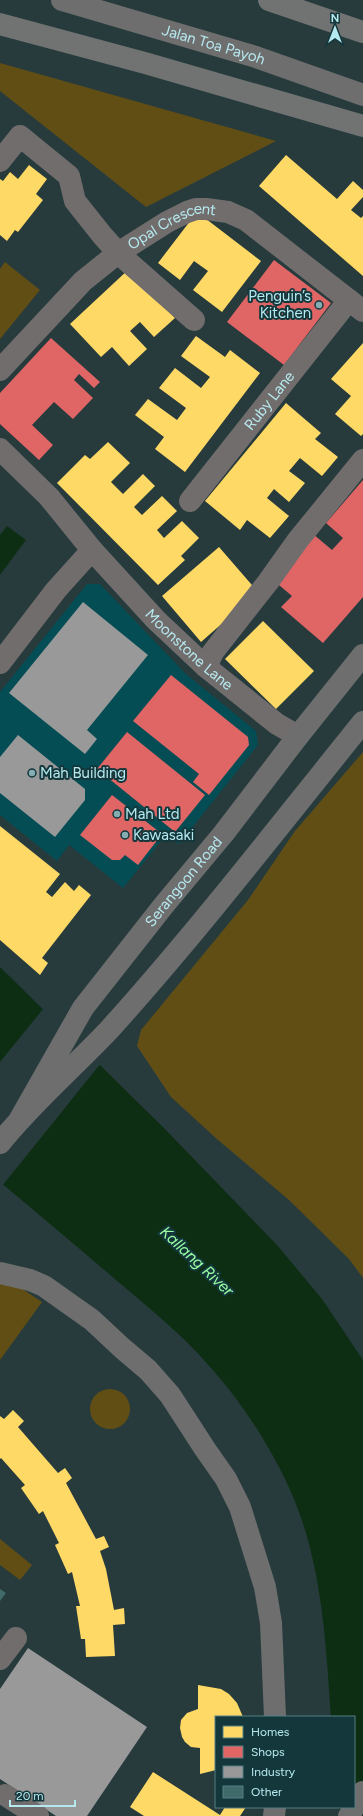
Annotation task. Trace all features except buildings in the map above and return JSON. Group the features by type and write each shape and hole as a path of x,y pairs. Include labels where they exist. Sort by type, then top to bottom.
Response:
{"highway":[{"path":"269,0 363,32"},
{"path":"0,24 183,74 363,126"}],"main road":[{"name":"Jalan Toa Payoh","path":"62,0 256,57 363,95"},
{"name":"Serangoon Road","path":"20,1119 83,1008 164,905 224,833 298,736 363,655"},
{"name":"Serangoon Road","path":"0,1143 20,1119 108,1030 187,939 363,722"},
{"path":"0,1273 30,1280 44,1286 92,1320 148,1370 170,1395 226,1479 240,1507 265,1586 270,1623 275,1716"},
{"path":"355,1806 363,1792"}],"street":[{"path":"0,161 20,136 69,176 75,201 102,235 118,253 194,320"},
{"name":"Opal Crescent","path":"0,370 83,281 118,253 167,222 196,209 228,212 246,220 356,306"},
{"name":"Ruby Lane","path":"190,501 356,306"},
{"name":"Moonstone Lane","path":"0,449 49,497 92,550 156,620 206,667 277,724 298,736"},
{"path":"206,667 213,652 268,582 298,540 363,460"},
{"path":"0,663 56,590 92,550"},
{"path":"0,1660 16,1638"},
{"path":"5,1795 38,1816"}],"shaded area":[{"path":"0,63 276,141 146,207 0,91"},
{"path":"5,262 40,290 0,339 0,269"},
{"path":"87,584 100,584 186,674 256,731 258,745 179,844 166,835 123,888 69,845 57,861 0,815 0,692"},
{"path":"363,752 363,1278 349,1259 289,1200 218,1140 171,1097 137,1046 141,1030 248,900 295,831"},
{"path":"0,1280 18,1286 42,1302 0,1360"},
{"path":"110,1389 118,1391 124,1395 128,1401 130,1409 128,1417 124,1423 118,1427 110,1429 102,1427 96,1423 92,1417 90,1409 92,1401 96,1395 102,1391"},
{"path":"0,1539 32,1565 20,1580 0,1565"}],"water":[{"path":"7,526 26,540 0,575 0,535"},
{"name":"Kallang River","path":"0,967 164,1128 277,1245 322,1299 363,1360 363,1816 340,1816 339,1808 355,1808 355,1716 331,1716 321,1606 311,1551 294,1499 268,1447 236,1398 189,1344 153,1311 0,1182"}],"pier":[{"path":"44,1008 101,1063 2,1186 0,1184 0,1062"}],"place":[{"name":"Penguin’s Kitchen","path":"319,305"},
{"name":"Mah Building","path":"32,773"},
{"name":"Mah Ltd","path":"117,814"},
{"name":"Kawasaki","path":"125,835"}]}
